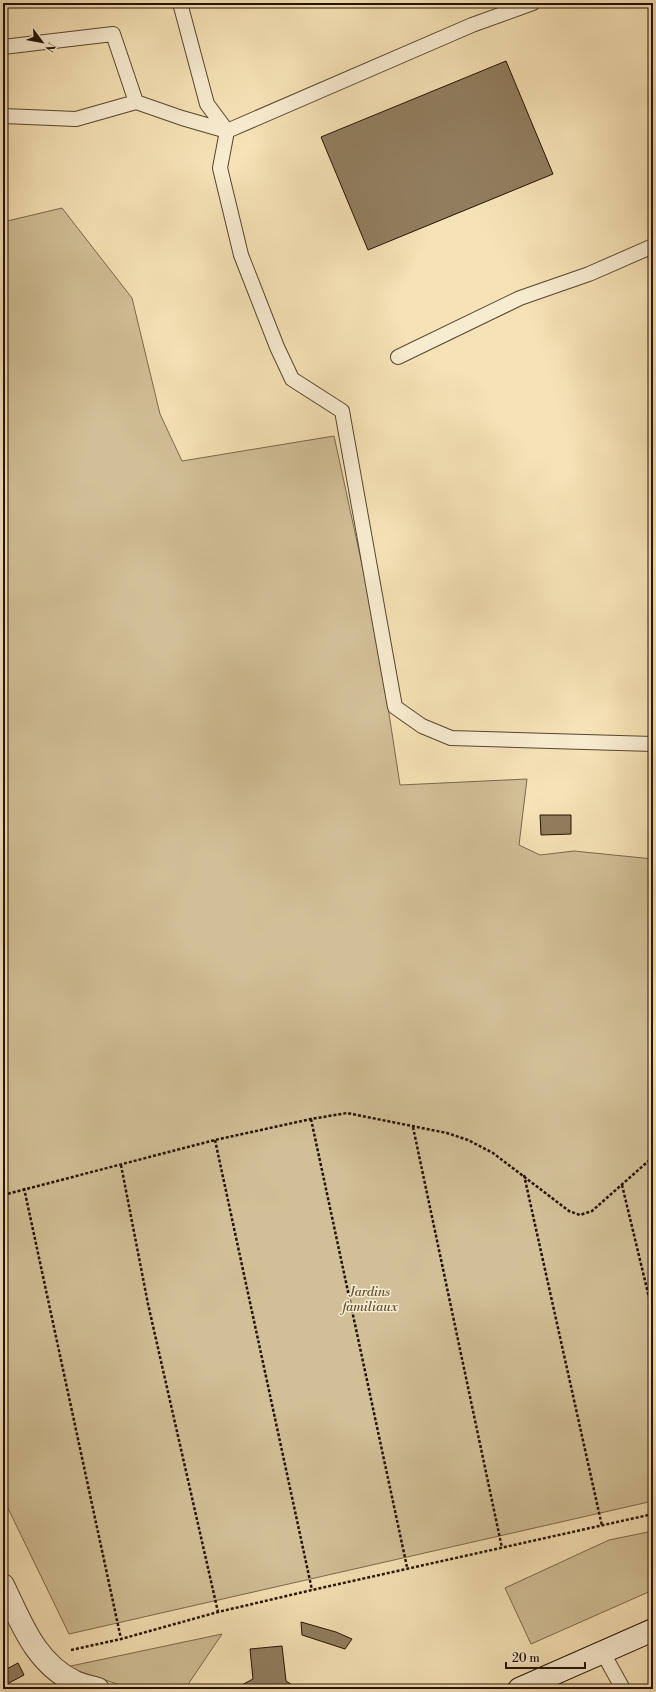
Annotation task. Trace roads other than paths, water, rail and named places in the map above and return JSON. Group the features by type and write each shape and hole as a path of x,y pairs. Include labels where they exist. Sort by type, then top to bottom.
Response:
{"street":[{"path":"3,1585 32,1645 41,1657 62,1674 76,1682 98,1689"},
{"path":"519,1689 653,1630"}],"lane":[{"path":"180,3 207,104 227,131 220,168 241,255 277,347 292,379 342,411 395,707 422,726 451,738 653,744"},
{"path":"3,116 76,119 136,102 182,118 227,131 472,25 533,3"},
{"path":"3,47 113,34 136,102"},
{"path":"398,357 520,298 589,274 653,246"},
{"path":"603,1653 623,1689"}],"park label":[{"name":"Jardins familiaux","path":"370,1300"}]}
